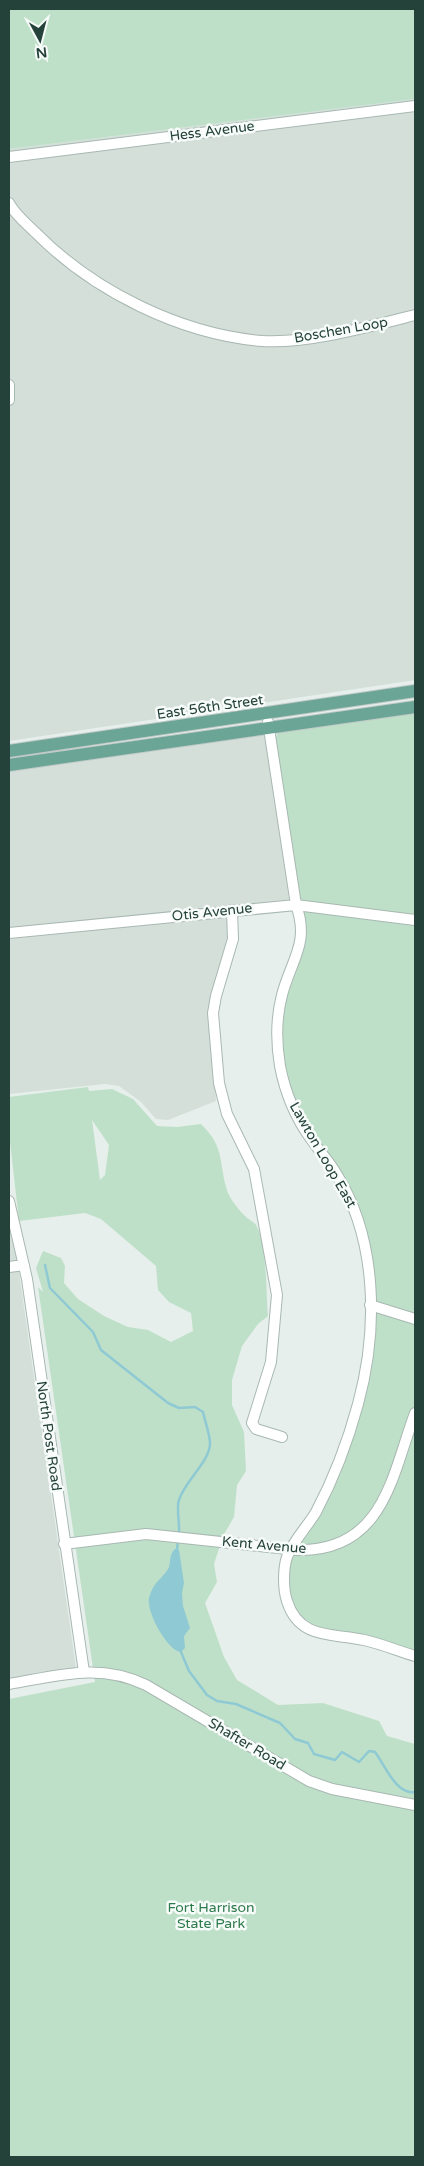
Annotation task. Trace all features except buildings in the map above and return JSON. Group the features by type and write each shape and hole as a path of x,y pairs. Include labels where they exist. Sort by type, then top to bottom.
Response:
{"main road":[{"name":"East 56th Street","path":"9,751 415,691"},
{"path":"9,765 268,725 415,707"}],"street":[{"name":"Hess Avenue","path":"9,157 415,106"},
{"name":"Boschen Loop","path":"9,203 50,246 78,271 126,300 189,326 263,341 312,338 415,315"},
{"path":"9,385 9,400"},
{"name":"Lawton Loop East","path":"268,725 296,905 301,920 302,936 281,999 278,1030 280,1067 288,1094 300,1122 336,1173 356,1213 367,1254 370,1305 367,1354 356,1412 327,1489 311,1520 292,1549 286,1563 285,1595 290,1609 300,1623 320,1634 366,1640 415,1656"},
{"name":"Otis Avenue","path":"9,933 296,905 415,920"},
{"path":"232,910 233,939 216,996 214,1013 219,1083 227,1114 254,1169 277,1295 271,1362 252,1423 256,1429 282,1437"},
{"name":"North Post Road","path":"9,1201 24,1266 84,1672"},
{"path":"9,1267 24,1266"},
{"path":"370,1305 415,1319"},
{"name":"Kent Avenue","path":"64,1544 139,1534 196,1538 292,1549 317,1549 340,1542 363,1527 376,1514 390,1490 415,1413"},
{"name":"Shafter Road","path":"9,1684 84,1672 110,1672 140,1681 318,1785 415,1806"}],"shaded area":[{"path":"415,99 415,680 9,741 9,149"},
{"path":"266,734 289,900 9,929 9,770"},
{"path":"230,916 232,922 212,1016 216,1101 168,1120 156,1119 141,1102 119,1086 105,1084 9,1094 9,939"},
{"path":"9,1203 76,1668 9,1679"}],"green space":[{"path":"9,9 415,9 415,99 9,149"},
{"path":"415,709 415,917 305,903 299,900 274,740 278,733"},
{"path":"296,905 415,920 415,1656 327,1635 293,1614 286,1563 311,1520 358,1407 370,1297 356,1213 287,1094 278,1029 300,945"},
{"name":"Fort Harrison State Park","path":"88,1087 89,1091 112,1089 133,1099 157,1126 177,1127 201,1124 209,1133 218,1149 228,1193 247,1218 255,1224 260,1233 264,1256 268,1316 258,1324 242,1346 232,1380 232,1405 244,1432 246,1471 237,1485 234,1517 223,1536 214,1564 217,1582 205,1603 224,1657 237,1680 278,1705 323,1703 379,1721 387,1736 415,1744 415,2157 9,2157 9,1699 95,1682 38,1287 43,1292 36,1268 43,1251 61,1258 65,1266 64,1283 78,1299 104,1316 128,1327 148,1330 171,1342 193,1331 191,1313 169,1302 158,1290 156,1266 101,1219 85,1213 19,1221 9,1133 9,1097","holes":["92,1120 109,1145 105,1175 100,1180"]}],"water":[{"path":"175,1549 179,1550 184,1583 182,1593 183,1606 190,1628 184,1636 185,1648 181,1652 171,1646 160,1632 152,1616 149,1602 153,1588 169,1567 171,1555"}],"waterway":[{"path":"45,1265 50,1288 93,1332 101,1350 168,1403 179,1408 195,1407 203,1412 210,1442 209,1449 179,1500 179,1534"},
{"path":"177,1550 178,1540"},
{"path":"181,1652 189,1671 207,1695 217,1701 236,1704 280,1723 295,1739 308,1743 314,1754 335,1760 342,1752 359,1762 369,1751 375,1752 397,1784 408,1792 415,1792"}]}
